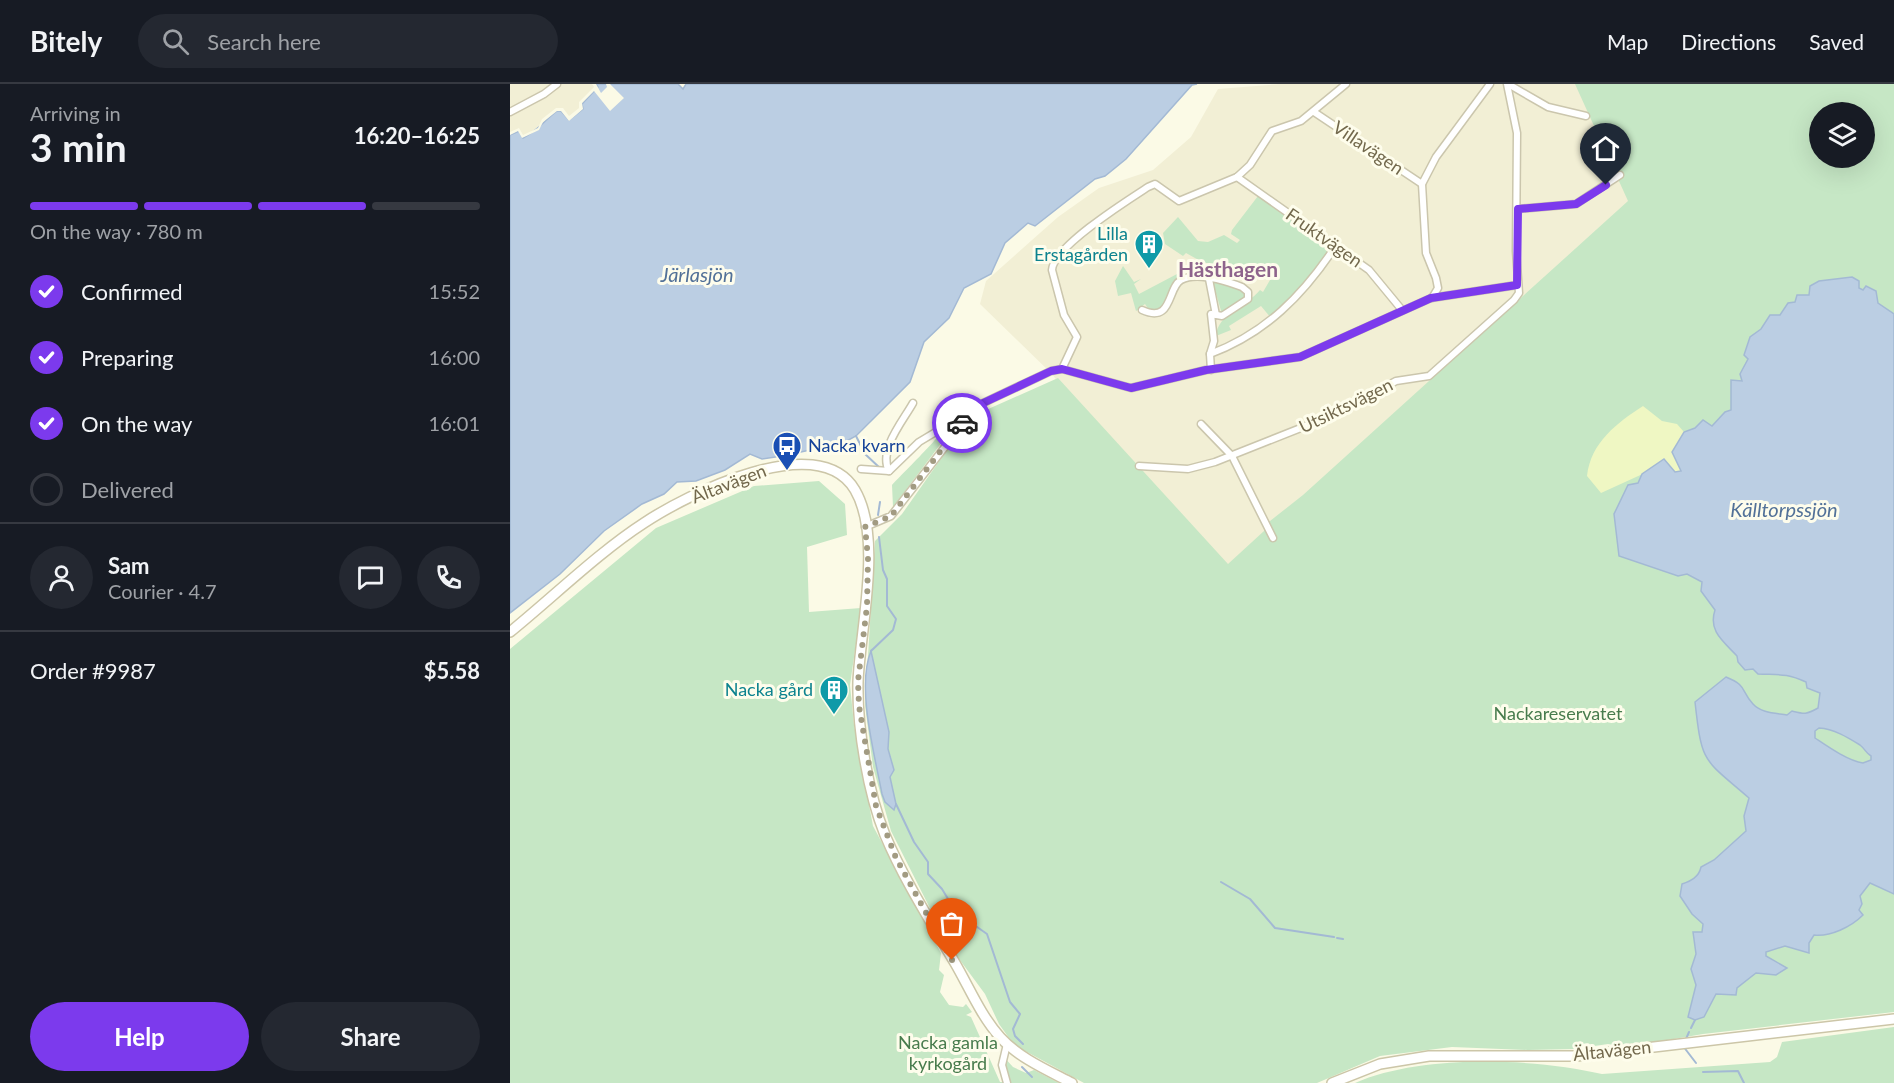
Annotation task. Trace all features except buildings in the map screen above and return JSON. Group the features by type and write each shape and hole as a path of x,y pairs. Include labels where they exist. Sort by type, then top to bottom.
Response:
{"main road":[{"name":"Ältavägen","path":"510,632 645,522 692,497 758,470 797,465 817,466 836,473 856,492 865,527 868,558 867,606 858,681 859,706 876,806 885,834 901,868 981,1010 1007,1044 1041,1067 1072,1083"},
{"name":"Ältavägen","path":"1332,1083 1380,1064 1429,1056 1577,1056 1894,1019"}],"street":[{"path":"510,112 544,94 557,84"},
{"path":"1062,369 1077,338 1064,315 1052,270 1052,264 1059,256 1083,232 1148,187 1155,184 1179,201 1237,177 1250,165 1272,131 1295,124 1314,112 1346,84"},
{"path":"1431,298 1438,288 1425,253 1422,184 1436,157 1490,84"},
{"path":"1508,84 1548,107 1586,116"},
{"path":"865,527 891,516 973,411 1040,375 1062,369 1131,388 1211,370 1300,357 1431,298 1517,285 1517,133 1508,84"},
{"name":"Villavägen","path":"1314,112 1422,184"},
{"path":"1518,209 1576,204 1620,175"},
{"name":"Fruktvägen","path":"1237,177 1369,270 1402,310"},
{"path":"1210,354 1255,332 1285,310 1297,299 1335,247"},
{"path":"1142,310 1154,312 1163,309 1169,304 1180,280 1194,277 1230,282 1242,286 1248,292 1248,299 1239,306 1222,316 1214,315"},
{"path":"1209,279 1214,315 1214,341 1210,354 1211,370"},
{"name":"Utsiktsvägen","path":"1139,466 1188,469 1232,456 1331,417 1396,381 1434,374 1514,300 1519,293 1517,285"},
{"path":"889,471 885,464 887,449 913,403"},
{"path":"861,470 889,471 919,442 944,427 954,409 962,406 973,411"},
{"path":"1201,424 1232,456 1273,538"},
{"path":"1007,1044 1002,1065 1007,1083"}],"shaded area":[{"path":"510,84 596,84 598,87 583,109 569,121 561,111 539,130 522,138 518,131 510,135"},
{"path":"1281,84 1581,84 1635,166 1642,196 1229,570 1113,467 1053,375 980,304 986,281 1058,217 1099,188 1153,170 1191,137 1218,89"}],"green space":[{"name":"Nackareservatet","path":"1575,84 1894,84 1894,1012 1703,1034 1627,1047 1608,1044 1574,1049 1528,1050 1452,1047 1380,1056 1317,1083 1084,1083 1014,1045 999,1024 985,994 948,944 891,831 873,767 865,705 875,541 902,514 952,443 986,410 1058,378 1228,564 1264,531 1265,525 1303,495 1628,201"},
{"path":"1258,196 1322,241 1329,251 1298,293 1271,318 1261,306 1229,326 1231,330 1216,336 1218,328 1227,316 1260,290 1263,292 1270,280 1248,265 1242,274 1234,274 1234,280 1212,276 1210,263 1204,263 1186,253 1183,256 1165,244 1163,233 1178,217 1198,241 1208,242 1224,235 1237,243 1240,240 1231,234 1232,230"},
{"path":"1123,266 1134,282 1141,279 1134,284 1139,294 1177,274 1180,278 1161,309 1149,310 1145,304 1136,311 1131,293 1118,296 1115,281"},
{"path":"1213,283 1238,287 1246,296 1222,314"},
{"path":"960,410 961,417 893,507 892,485 946,427 955,412"},
{"name":"Nacka gamla kyrkogård","path":"819,481 845,504 847,535 807,547 809,612 861,608 850,685 854,725 873,826 941,953 939,970 944,975 940,992 949,1005 963,1007 966,1004 972,1012 966,1015 971,1017 1000,1082 1003,1082 999,1058 1002,1055 1013,1067 1026,1073 1034,1070 1059,1083 510,1083 510,649 656,528 754,486"},
{"path":"1894,1027 1894,1083 1355,1083 1412,1067 1444,1063 1511,1062 1602,1074 1770,1062 1777,1057 1782,1042"}],"sand":[{"path":"1643,406 1662,421 1677,424 1684,432 1676,447 1681,471 1675,472 1664,459 1647,472 1601,493 1587,476 1594,453 1615,427"}],"water":[{"name":"Järlasjön","path":"596,84 678,84 683,89 686,84 1197,84 1192,85 1126,159 1105,176 1095,179 1035,226 1028,223 1005,243 991,274 964,288 949,318 924,342 910,382 856,436 843,443 782,456 762,459 750,454 725,470 696,481 677,482 664,494 642,504 604,531 560,574 510,613 510,135 519,131 523,138 557,111 561,111 569,120 583,109 582,104 598,87"},
{"name":"Källtorpssjön","path":"1852,277 1859,281 1859,288 1863,290 1866,286 1876,291 1878,303 1894,314 1894,894 1870,883 1860,896 1862,904 1859,910 1863,915 1858,919 1833,933 1814,935 1809,943 1809,953 1785,946 1766,952 1766,956 1787,968 1776,975 1756,973 1737,988 1736,995 1716,994 1704,1017 1695,1020 1688,1017 1696,985 1691,969 1696,954 1693,932 1702,932 1703,924 1692,914 1680,896 1682,884 1694,878 1701,867 1714,860 1746,831 1744,816 1749,798 1707,759 1700,738 1695,702 1726,677 1741,686 1756,707 1774,713 1787,715 1792,711 1811,712 1818,708 1820,693 1807,688 1806,682 1793,677 1758,674 1753,669 1745,670 1738,662 1737,656 1715,630 1713,617 1715,610 1701,591 1702,582 1687,574 1678,576 1619,556 1614,514 1628,485 1638,483 1642,474 1664,459 1675,472 1681,471 1672,452 1684,432 1695,428 1703,420 1712,426 1725,412 1731,410 1731,380 1742,381 1740,374 1748,359 1744,355 1750,337 1761,329 1770,315 1780,315 1788,303 1795,302 1797,295 1809,295 1810,286 1819,281","holes":["1819,728 1840,734 1860,745 1871,756 1871,760 1863,763 1838,753 1815,738 1815,731"]},
{"path":"871,651 889,732 888,749 894,770 890,777 896,804 894,810 885,802 882,794 868,722 865,683"}],"pier":[{"path":"592,84 596,84 601,93 607,87 606,84 610,84 624,98 610,111 594,91 582,103 583,109 569,121 561,111 557,111 543,122 539,130 522,138 518,131 510,135 510,132 519,128 523,135 538,128 542,119 556,108 563,108 569,116 579,108 579,102 594,87"}],"waterway":[{"path":"856,436 865,454 881,469"},
{"path":"878,515 880,502"},
{"path":"871,651 893,630 896,619 887,606 887,579 883,570 879,537"},
{"path":"896,804 914,842 928,862 928,874 942,889 956,912 987,934 1010,1002 1020,1014 1013,1029 1015,1036 1023,1044"},
{"path":"1221,882 1250,899 1275,928 1334,937"},
{"path":"1337,938 1343,939"},
{"path":"1691,1028 1695,1020"},
{"path":"1686,1039 1689,1032"},
{"path":"1683,1046 1696,1063"},
{"path":"1022,1067 1032,1077"},
{"path":"1703,1072 1738,1071 1744,1083"}],"way so far":[{"path":"952,960 885,834 876,806 861,733 858,681 867,606 868,558 865,527 883,522 891,516 962,423"}],"place":[{"name":"Lilla Erstagården","path":"1149,270"},
{"name":"Nacka kvarn","path":"787,472"},
{"name":"Nacka gård","path":"834,716"}],"district":[{"name":"Hästhagen","path":"1228,270"}],"route":[{"path":"962,423 981,404 1051,371 1062,369 1113,385 1131,388 1206,370 1280,362 1300,357 1360,328 1431,298 1517,285 1518,209 1576,204 1606,185"}]}
